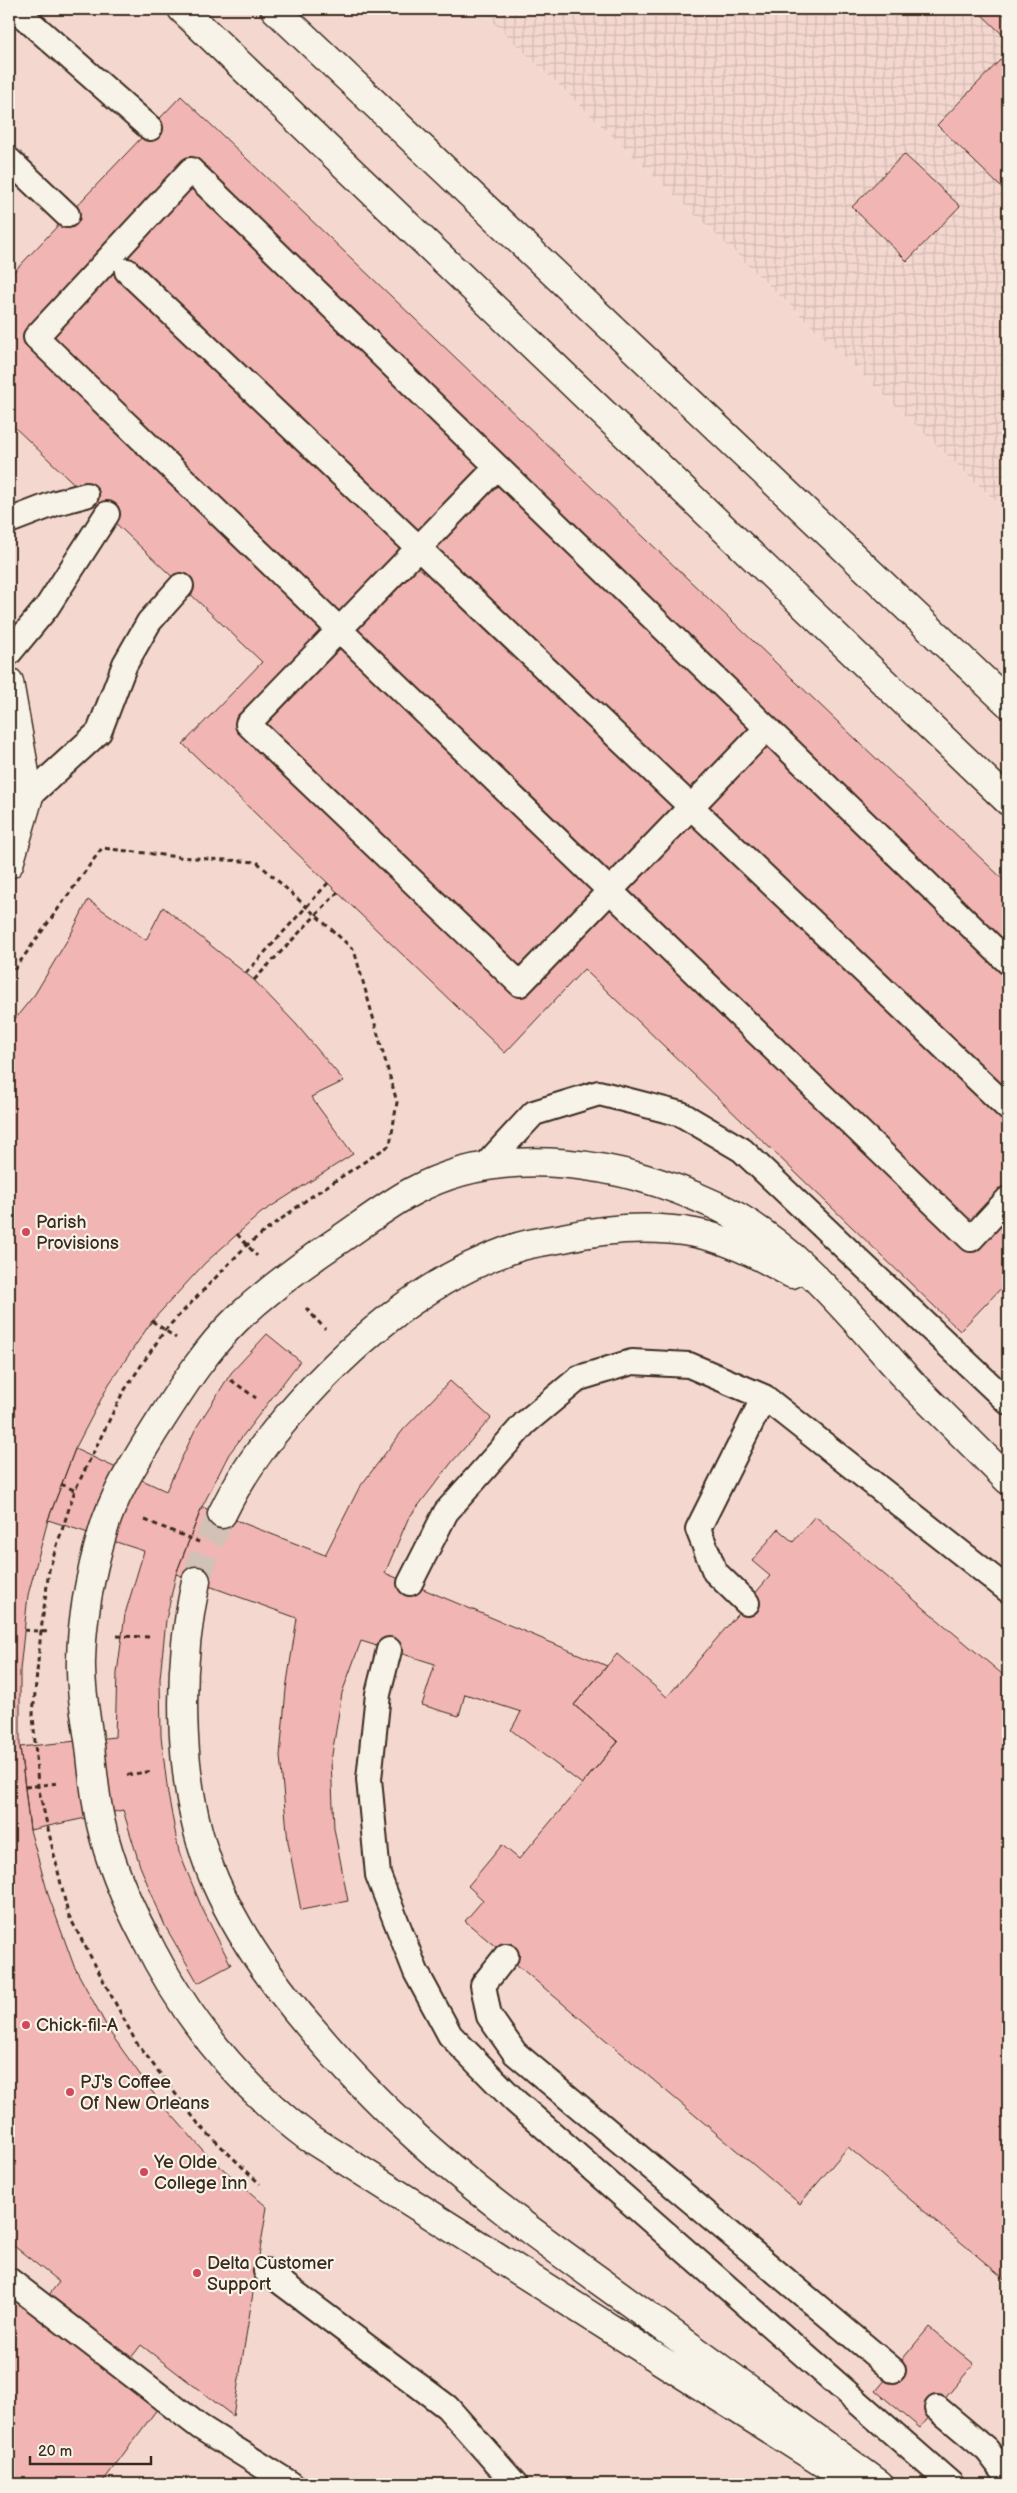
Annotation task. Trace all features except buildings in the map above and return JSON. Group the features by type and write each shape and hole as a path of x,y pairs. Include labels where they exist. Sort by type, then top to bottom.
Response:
{"main road":[{"path":"182,9 1008,801"},
{"path":"275,9 1008,703"},
{"path":"9,682 29,796 9,864"},
{"path":"856,2484 325,2148 278,2114 245,2082 186,2010 163,1974 127,1903 101,1824 81,1661 88,1604 104,1528 120,1491 140,1453 203,1358 234,1322 298,1268 413,1191 442,1179 483,1168 537,1163 584,1164 663,1185 716,1206 752,1226 815,1278 914,1386"},
{"path":"222,1514 237,1484 283,1419 338,1362 378,1325 431,1287 504,1252 594,1232 630,1228 664,1228 697,1233 762,1257 794,1274 819,1295 914,1386 1008,1480"},
{"path":"196,1581 186,1639 182,1704 187,1767 194,1806 213,1878 227,1908 260,1961 293,2006 363,2086 404,2126 515,2220 879,2484"}],"lane":[{"path":"15,9 150,128"},
{"path":"9,160 67,215"},
{"path":"1008,962 191,170 36,337 971,1239 1008,1199"},
{"path":"127,271 1008,1108"},
{"path":"497,466 340,631 248,724 520,984 767,728"},
{"path":"9,521 56,503 86,495"},
{"path":"9,654 47,607 107,514"},
{"path":"29,796 99,732 125,664 149,622 181,586"},
{"path":"483,1168 534,1113 599,1093 681,1114 742,1150 1008,1402"},
{"path":"410,1583 446,1512 525,1423 579,1378 632,1362 689,1365 764,1397 1008,1590"},
{"path":"747,1603 714,1572 698,1529 764,1397"},
{"path":"390,1650 378,1694 369,1779 378,1875 416,1972 450,2035 514,2102 950,2484"},
{"path":"506,1956 482,1985 489,2016 515,2053 893,2370"},
{"path":"266,2271 447,2408 515,2484"},
{"path":"9,2280 200,2427 291,2484"},
{"path":"937,2408 987,2450 1008,2477"}],"path":[{"path":"9,977 102,848 179,857 257,862 307,905 354,950 397,1102 390,1145 309,1198 247,1245 165,1330 122,1394 75,1490 49,1570 33,1714 38,1786 68,1914 136,2042 200,2126 260,2184"},
{"path":"246,973 328,883"},
{"path":"254,980 338,892"},
{"path":"9,1017 13,1020"}],"shaded area":[{"path":"9,9 479,9 1008,513 1008,2484 9,2484"},
{"path":"479,9 1008,9 1008,513"}],"tunnel":[{"path":"196,1581 207,1546 222,1514"}],"place":[{"name":"Parish Provisions","path":"26,1232"},
{"name":"Chick-fil-A","path":"26,2025"},
{"name":"PJ's Coffee Of New Orleans","path":"70,2092"},
{"name":"Ye Olde College Inn","path":"144,2172"},
{"name":"Delta Customer Support","path":"197,2273"}]}
